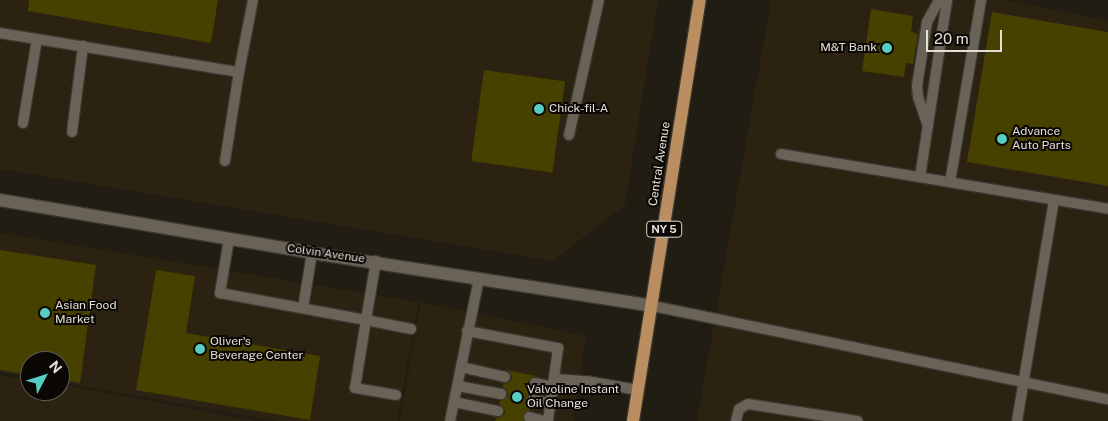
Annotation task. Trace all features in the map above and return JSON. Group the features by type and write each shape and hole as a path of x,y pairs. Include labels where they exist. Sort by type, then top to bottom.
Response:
{"main road":[{"name":"Central Avenue","path":"633,421 653,306 700,0"}],"street":[{"name":"Colvin Avenue","path":"0,200 312,253 376,261 653,306"}],"lane":[{"path":"225,161 238,72 253,0"},
{"path":"570,135 599,0"},
{"path":"928,127 918,98 917,86 927,22 939,0"},
{"path":"920,177 947,0"},
{"path":"950,182 981,0"},
{"path":"0,33 238,72"},
{"path":"23,123 37,39"},
{"path":"72,132 83,46"},
{"path":"781,154 1108,209"},
{"path":"1017,421 1054,200"},
{"path":"229,239 220,294 411,329"},
{"path":"303,308 312,253"},
{"path":"376,261 355,388 396,396"},
{"path":"450,421 467,331 480,279"},
{"path":"653,306 1108,399"},
{"path":"467,331 558,348 552,403 547,421 529,417"},
{"path":"461,367 504,377"},
{"path":"535,383 586,381 638,390"},
{"path":"458,386 501,394"},
{"path":"532,400 552,403"},
{"path":"454,402 498,411"},
{"path":"736,421 739,409 748,404 858,421"}],"shaded area":[{"path":"0,0 658,0 625,205 553,261 0,169"},
{"path":"771,0 1004,0 1108,21 1108,421 697,421"},
{"path":"0,233 418,302 397,421 278,421 70,384 70,351 20,351 20,375 0,372"},
{"path":"421,302 586,336 573,421 400,421"},
{"path":"0,375 20,378 20,401 70,401 70,386 255,421 0,421"}],"building":[{"path":"29,0 218,0 211,43 28,11"},
{"name":"M&T Bank","path":"871,9 913,16 911,32 918,34 913,64 906,63 904,77 862,71"},
{"path":"992,12 1108,32 1108,186 967,162"},
{"path":"484,70 565,81 552,173 471,161"},
{"name":"Asian Food Market","path":"0,250 96,265 80,383 70,382 70,351 20,351 20,373 0,370"},
{"path":"156,270 195,276 186,333 320,356 310,420 136,390"},
{"name":"Valvoline Instant Oil Change","path":"506,370 536,376 528,381 529,386 534,390 525,399 526,403 531,407 523,415 524,421 495,421 496,418 501,417 505,413 504,408 499,404 500,401 508,396 503,384 510,382 512,378 510,372"}],"place":[{"name":"M&T Bank","path":"887,48"},
{"name":"Chick-fil-A","path":"539,109"},
{"name":"Advance Auto Parts","path":"1002,139"},
{"name":"Asian Food Market","path":"45,313"},
{"name":"Oliver's Beverage Center","path":"200,349"},
{"name":"Valvoline Instant Oil Change","path":"517,397"}]}
